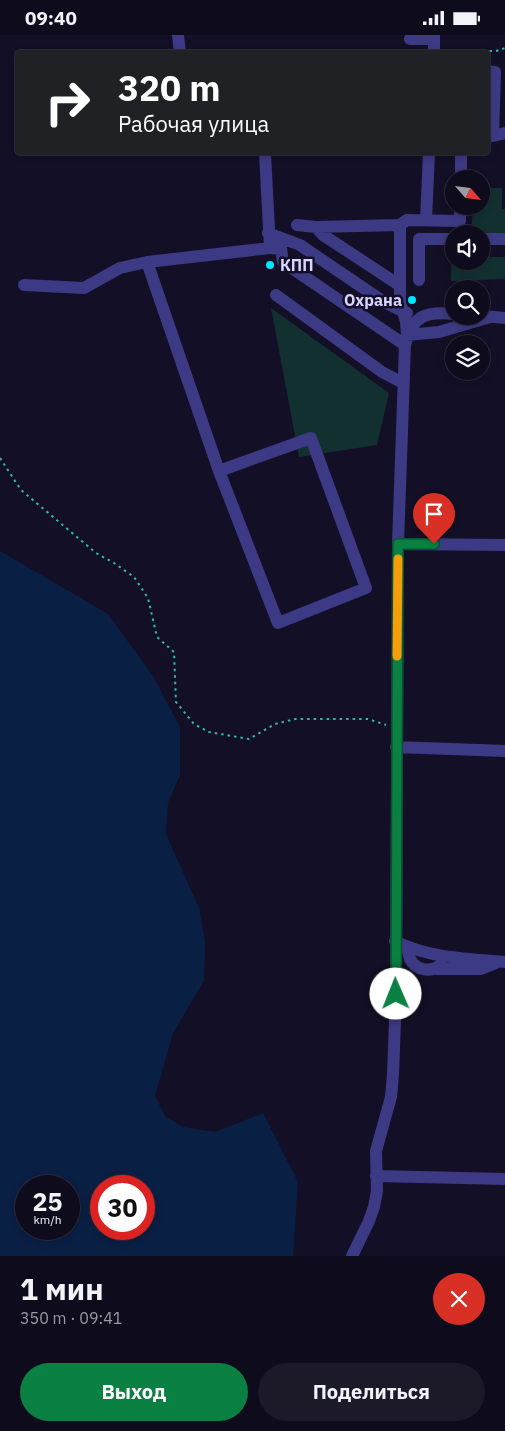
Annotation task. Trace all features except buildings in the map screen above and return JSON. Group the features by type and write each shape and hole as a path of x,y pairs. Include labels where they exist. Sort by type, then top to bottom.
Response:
{"street":[{"path":"178,35 180,50"},
{"path":"410,39 434,44"},
{"path":"490,71 496,72 493,136 505,133"},
{"path":"265,155 270,248"},
{"path":"426,220 429,155"},
{"path":"461,170 462,155"},
{"path":"297,225 316,227 400,225 407,220 460,221 460,215"},
{"path":"352,1256 374,1207 376,1151 391,1097 393,1074 396,994 398,544 406,340 406,321 400,303 400,225"},
{"path":"316,227 323,235 400,285"},
{"path":"268,233 300,245 384,302 418,318 445,313"},
{"path":"419,280 419,239 445,239"},
{"path":"490,239 505,239"},
{"path":"24,285 84,289 120,268 147,262 270,248 281,249 283,262 406,340 460,325"},
{"path":"147,262 219,471 278,623 366,588 311,438 219,471"},
{"path":"276,295 382,372 403,383"},
{"path":"490,317 505,318"},
{"path":"406,340 418,318"},
{"path":"398,544 505,545"},
{"path":"396,747 505,751"},
{"path":"395,941 406,947 448,957 502,962"},
{"path":"406,947 411,961 427,971 436,969 481,969 502,962"},
{"path":"436,969 448,957"},
{"path":"376,1176 505,1179"}],"path":[{"path":"434,44 487,50"},
{"path":"490,50 496,51 505,48"},
{"path":"0,458 21,489 96,553 134,577 148,598 157,637 174,652 176,702 194,724 209,732 249,739 275,724 295,719 368,719 396,728"}],"green space":[{"path":"490,188 502,188 502,209 505,209 505,236 490,235 490,225 472,225 472,215 490,215"},
{"path":"490,257 505,257 505,279 451,280 451,270 490,270"},
{"path":"271,308 389,393 377,445 299,457"}],"water":[{"path":"0,551 108,614 153,676 180,727 180,775 168,803 166,834 199,908 205,942 204,981 173,1033 155,1096 165,1116 183,1127 215,1132 263,1113 298,1182 293,1256 0,1256"}],"slow traffic":[{"path":"397,656 398,559"}],"place":[{"name":"КПП","path":"270,265"},
{"name":"Охрана","path":"412,300"}],"route":[{"path":"396,994 398,544 434,544"}]}
